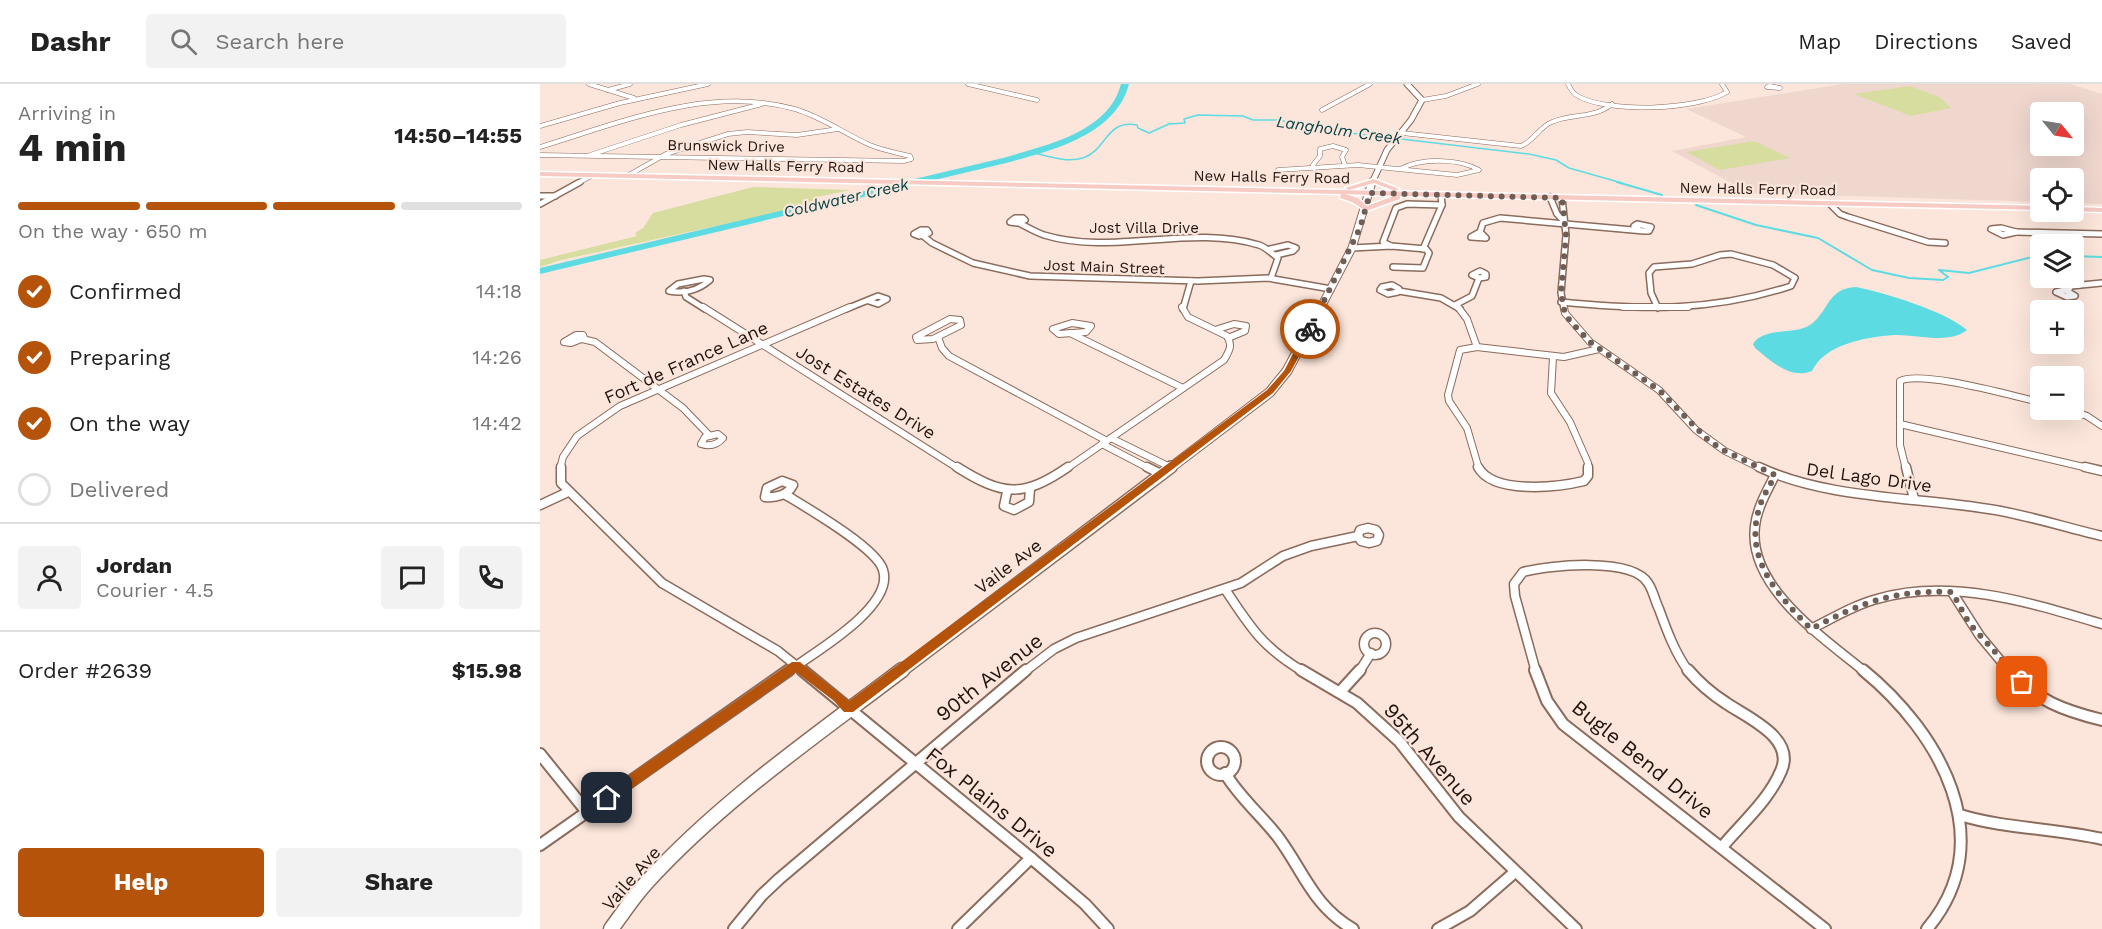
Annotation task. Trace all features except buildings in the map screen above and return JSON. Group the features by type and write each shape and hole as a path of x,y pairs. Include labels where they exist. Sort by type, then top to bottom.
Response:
{"main road":[{"path":"1407,84 1422,100"},
{"name":"Vaile Ave","path":"611,929 646,883 712,818 848,709 1270,392 1287,371 1352,248 1379,167 1419,110 1422,100"},
{"name":"New Halls Ferry Road","path":"540,174 2030,208"},
{"path":"1333,192 1374,181 1391,189 1423,191 1437,195"},
{"path":"1333,192 1355,200 1366,209 1391,198 1437,195"},
{"path":"2084,209 2102,210"}],"street":[{"path":"590,84 637,99"},
{"path":"606,90 630,84"},
{"path":"540,126 637,99 708,84"},
{"path":"968,84 1037,100"},
{"path":"1322,110 1370,84"},
{"path":"1422,100 1446,96 1478,84"},
{"path":"1568,84 1579,96 1612,104 1656,108 1714,100 1727,92 1722,84"},
{"path":"540,147 654,112 708,101 763,103 803,112 878,148 874,154 857,159"},
{"path":"586,156 681,125 732,114 763,103"},
{"path":"1402,134 1521,146 1529,143 1553,121 1594,114 1612,104"},
{"path":"627,176 660,157 734,133 797,135 838,129"},
{"path":"1314,169 1313,165 1320,156 1320,149 1326,146 1346,150 1342,159 1346,165"},
{"name":"Brunswick Drive","path":"540,155 911,159 910,156 878,148"},
{"path":"1278,170 1346,165 1444,174 1474,174 1479,170 1465,165 1436,162 1414,163 1400,169"},
{"path":"540,204 593,175"},
{"path":"1423,249 1428,230 1437,219 1442,205 1437,195"},
{"path":"540,196 556,196"},
{"path":"1550,197 1557,214 1565,222"},
{"path":"1562,198 1566,218 1562,302 1622,309 1658,309 1744,302 1791,286 1794,282 1793,275 1788,271 1741,256 1724,254 1698,263 1654,267 1649,273 1651,293 1658,309"},
{"path":"1391,246 1383,242 1396,207 1407,204 1442,205"},
{"path":"1830,204 1840,214 1848,217 1928,242 1945,243"},
{"path":"1480,232 1483,223 1500,218 1639,230"},
{"name":"Jost Villa Drive","path":"1019,223 1042,233 1072,239 1181,241 1235,239 1254,242 1270,249 1276,255 1293,251 1296,248 1288,245 1270,249"},
{"path":"2016,232 2102,234"},
{"name":"Jost Main Street","path":"922,236 965,260 1012,274 1058,278 1191,281 1271,278 1333,286"},
{"path":"1352,248 1391,246 1423,249 1429,253 1423,268 1393,267"},
{"path":"1271,278 1278,262 1276,255"},
{"path":"1455,305 1463,303 1474,294 1479,278"},
{"path":"710,280 702,286 684,291 669,291 678,284 710,280"},
{"path":"1191,281 1182,306 1188,318 1218,329 1228,338 1245,331 1246,326 1234,324 1218,329"},
{"path":"2068,291 2071,286 2102,283"},
{"name":"Jost Estates Drive","path":"684,291 686,297 979,481 1007,492 1030,489 1048,482 1224,360 1230,352 1228,338"},
{"path":"1399,291 1434,296 1455,305 1464,314 1477,347"},
{"name":"Fort de France Lane","path":"848,709 838,698 778,651 662,583 568,492 561,483 559,465 568,445 579,433 607,413 762,344 869,301"},
{"name":"Del Lago Drive","path":"1562,302 1571,322 1599,349 1659,390 1709,441 1775,475 1814,487 1849,493 1914,498 2023,515 2102,537"},
{"path":"955,319 962,322 961,325 938,337 921,341 916,337 944,321 955,319"},
{"path":"1070,333 1086,332 1090,326 1084,323 1068,324 1053,329 1059,334 1070,333 1183,388"},
{"path":"938,337 942,348 949,356 1165,471"},
{"path":"582,339 595,342 688,412 709,435"},
{"path":"1553,357 1551,393 1570,422 1588,463 1588,476 1584,482 1566,485 1502,484 1482,473 1469,432 1453,408 1448,395 1460,350 1477,347 1553,357 1574,356 1599,349"},
{"path":"1914,498 1902,457 1898,386 1900,381 1906,378 1930,379 2030,400"},
{"path":"2084,415 2102,426"},
{"path":"1900,424 2102,471"},
{"path":"1775,475 1759,506 1754,531 1760,561 1777,592 1811,629 1873,678 1909,714 1933,748 1950,781 1960,815 1958,876 1948,900 1927,929"},
{"name":"Jost Estates Drive","path":"1007,492 1004,506 1013,510 1020,509 1029,502 1030,489"},
{"path":"540,505 568,492"},
{"path":"540,845 796,665 862,617 874,605 884,583 884,571 878,559 823,517 786,495"},
{"name":"90th Avenue","path":"734,929 770,887 1014,679 1054,649 1076,638 1241,583 1283,556 1311,546 1358,536"},
{"name":"Bugle Bend Drive","path":"1722,847 1779,777 1785,762 1783,750 1773,736 1727,704 1686,669 1648,582 1629,570 1604,567 1548,567 1530,569 1518,577 1514,584 1515,596 1540,687 1553,712 1563,723 1825,929"},
{"name":"95th Avenue","path":"1225,589 1255,634 1267,646 1296,667 1340,692 1375,718 1399,741 1459,817 1576,929"},
{"path":"1811,629 1884,597 1925,591 1952,592 2031,606 2102,624"},
{"path":"1952,592 1969,623 2034,694 2065,710 2102,720"},
{"path":"1340,692 1358,673 1371,653"},
{"name":"Fox Plains Drive","path":"848,709 1031,858 1085,904 1108,929"},
{"path":"540,754 587,812"},
{"path":"1225,773 1234,790 1257,811 1299,865 1325,908 1353,929"},
{"path":"1960,815 2003,827 2046,829 2102,839"},
{"path":"958,929 1031,858"},
{"path":"1438,929 1470,911 1515,872"}],"shaded area":[{"path":"1843,84 2071,84 2102,94 2102,204 2084,203 2084,168 2030,168 2030,202 1750,193 1672,151 1746,137 1686,109"}],"green space":[{"path":"1910,86 1939,97 1951,108 1911,116 1854,94"},
{"path":"1754,141 1790,158 1720,170 1686,152"},
{"path":"753,187 852,190 817,197 817,204 561,260 540,267 540,260 637,236 635,233 643,228 653,213"}],"water":[{"path":"1856,287 1898,298 1930,310 1967,330 1942,338 1894,335 1859,340 1826,354 1812,371 1804,373 1781,368 1755,348 1753,344 1764,335 1796,330 1810,325 1834,296 1846,288"}],"waterway":[{"name":"Coldwater Creek","path":"540,271 1006,160 1039,150 1078,135 1096,125 1111,113 1121,100 1125,84"},
{"name":"Langholm Creek","path":"1031,152 1070,160 1083,158 1097,149 1119,126 1137,125 1138,128 1149,133 1169,124 1185,123 1184,119 1198,115 1243,116 1253,120 1280,120 1308,128 1529,154 1556,160 1569,168 1622,183"},
{"name":"Langholm Creek","path":"1617,182 1662,195"},
{"name":"Langholm Creek","path":"1696,205 1756,225 1818,238 1872,270 1909,278 1943,280 1948,277 1939,270 1969,273 2030,258"},
{"name":"Langholm Creek","path":"2084,256 2102,257"}],"way so far":[{"path":"1310,329 1360,228 1370,193 1562,198 1566,218 1561,293 1565,314 1590,342 1659,390 1709,441 1775,475 1759,506 1754,531 1760,561 1767,577 1790,607 1811,629 1838,615 1884,597 1925,591 1952,592 1969,623 2022,682"}],"route":[{"path":"607,798 796,665 838,698 848,709 1270,392 1287,371 1310,329"}]}
